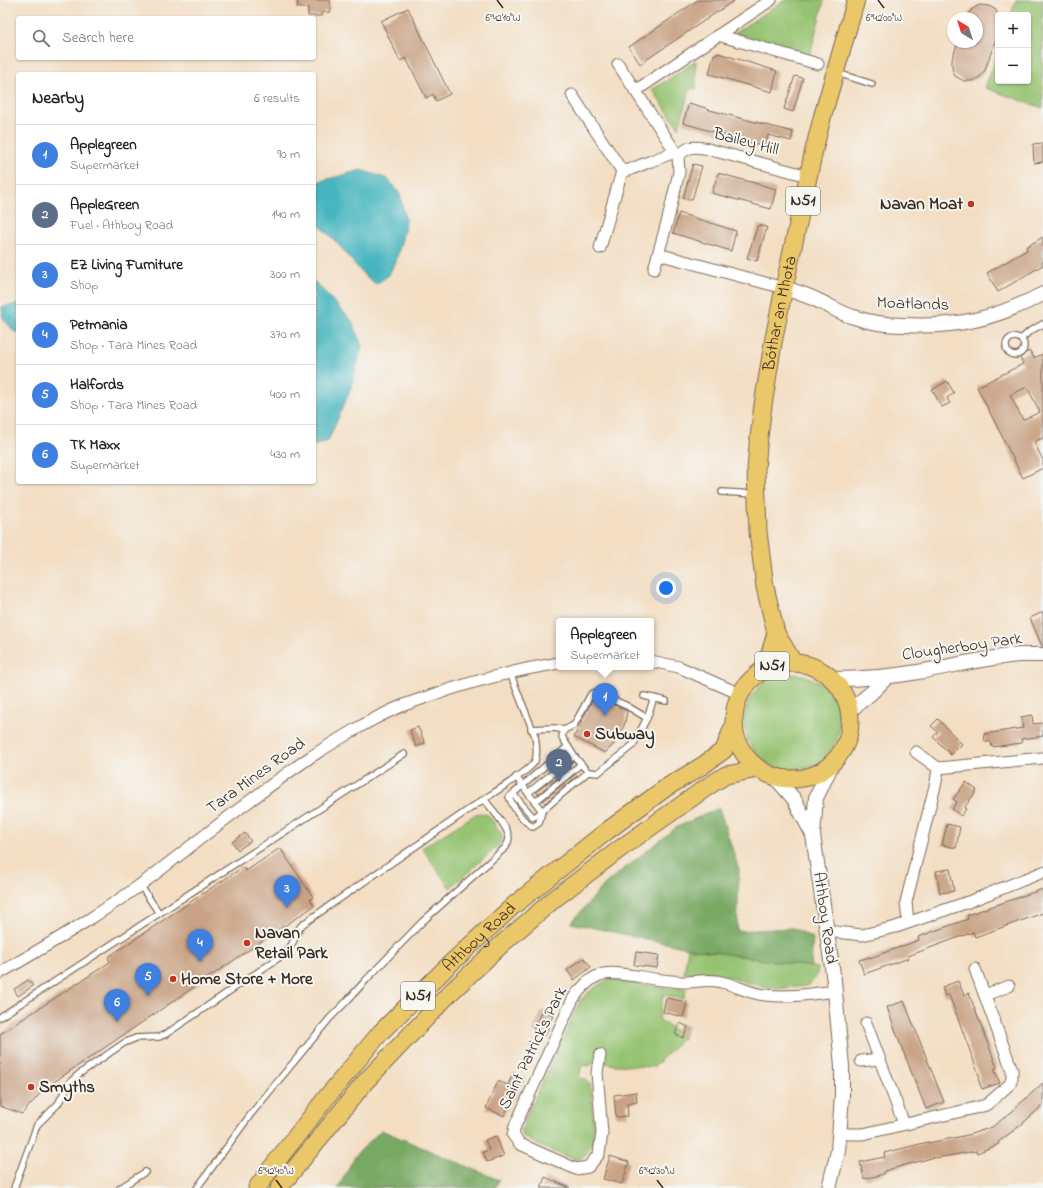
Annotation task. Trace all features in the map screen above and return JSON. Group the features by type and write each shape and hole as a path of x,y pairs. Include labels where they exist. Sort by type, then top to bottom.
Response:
{"main road":[{"name":"Bóthar an Mhota","path":"792,662 776,633 765,587 759,550 756,494 758,445 773,343 808,176 822,118 856,0"},
{"name":"Bóthar an Mhota","path":"762,671 769,657 776,633"},
{"name":"N51","path":"792,662 805,664 820,669 832,679 845,696 850,711 850,728 846,742 840,754 833,762 812,776 799,779 787,779 774,776 758,769 746,756 737,740 734,724 735,710 740,694 750,680 762,671 776,665 792,662"},
{"name":"Athboy Road","path":"257,1188 326,1098 381,1032 450,964 513,906 607,831 668,787 702,766 724,750 734,724"},
{"name":"Athboy Road","path":"279,1188 366,1082 451,992 503,943 553,900 620,848 707,787 726,775 758,769"}],"street":[{"path":"635,91 771,0"},
{"path":"718,35 818,64"},
{"path":"618,64 677,154 679,172 654,269"},
{"path":"572,95 622,171 600,248"},
{"name":"Bailey Hill","path":"622,171 677,154 687,148 695,147 704,148 808,176"},
{"path":"658,254 784,288"},
{"name":"Moatlands","path":"784,288 804,294 845,314 861,319 889,325 912,326 937,326 961,323 991,316 1023,304 1043,294"},
{"name":"Clougherboy Park","path":"832,679 887,677 974,661 1021,655 1043,655"},
{"path":"654,662 679,667 740,694"},
{"name":"Tara Mines Road","path":"0,973 140,885 281,778 352,731 397,708 457,687 530,668 556,664"},
{"path":"850,711 887,677"},
{"path":"916,752 938,768 1043,758"},
{"path":"813,835 816,798 833,762"},
{"path":"908,922 906,902 936,782 938,768"},
{"path":"774,776 794,799 813,835"},
{"name":"Athboy Road","path":"813,835 827,931 842,1066 842,1095 838,1151 829,1188"},
{"path":"827,931 862,935 896,927 968,902 1043,872"},
{"path":"840,1132 860,1135 980,1107 991,1101 1010,1084 1012,1070 975,969"},
{"name":"Saint Patrick's Park","path":"600,1056 597,1072 602,1133 599,1154 588,1167 576,1169 520,1144 512,1135 515,1126 572,999 580,988 598,975 609,973 684,982 720,981 763,995 835,995"},
{"path":"985,995 1009,986"},
{"path":"866,1022 904,1124"},
{"path":"860,1061 879,1058"}],"lane":[{"path":"835,72 872,84"},
{"path":"1021,339 1030,331 1043,324"},
{"path":"722,492 756,494"},
{"path":"14,1188 38,1125 58,1104 69,1083 79,1074 124,1043 136,1038 159,1037 166,1034 286,952 303,924 530,768 535,760 537,746 535,736 510,673"},
{"path":"531,729 556,728 564,730 574,725 590,694 596,692 627,706 647,718"},
{"path":"644,696 666,701"},
{"path":"564,730 562,737 574,756 588,772 598,773 633,745 647,718 654,698"},
{"path":"542,811 539,823 533,827 528,825 511,803 509,797 567,747"},
{"path":"0,1017 404,754"},
{"path":"528,793 574,756"},
{"path":"535,802 581,764"},
{"path":"514,793 514,796 533,816 536,816 588,772"},
{"path":"516,777 542,811"},
{"path":"197,1188 251,1114 330,1018 422,922 506,847 509,840 509,835 484,799"},
{"path":"140,885 160,913"},
{"path":"120,1188 145,1172"}],"green space":[{"path":"785,0 824,0 810,55 735,33"},
{"path":"1016,0 1043,0 1043,108 985,88 995,60 995,84 1031,84 1031,12 1012,12"},
{"path":"696,61 696,89 690,88 679,128 652,90"},
{"path":"792,674 810,678 819,682 826,688 832,695 836,704 840,722 836,740 832,749 826,756 819,762 810,766 792,770 774,766 765,762 758,756 752,749 748,740 744,722 748,704 752,695 758,688 765,682 774,678"},
{"path":"719,808 739,870 737,931 793,928 813,938 811,967 688,948 571,923 606,883 677,827"},
{"path":"480,813 488,815 501,833 501,843 450,888 422,848 476,814"},
{"path":"688,948 818,968 818,971 813,981 806,986 776,989 763,987 713,973 684,973"},
{"path":"609,979 665,988 686,989 684,999 663,995 659,1019 684,1037 654,1067 615,1065 596,1061 589,1066 582,1065 579,1078 586,1079 590,1084 594,1142 586,1154 578,1160 564,1156 534,1143 522,1135 522,1130 526,1117 580,1001 593,988"},
{"path":"381,1130 499,1180 495,1188 338,1188 355,1156"}],"water":[{"path":"361,170 388,179 400,194 406,223 398,254 389,275 376,284 363,274 336,242 316,222 316,182"},
{"path":"316,283 352,321 362,346 350,391 328,441 316,445"},
{"path":"16,304 16,332 3,318 2,307"}],"building":[{"path":"298,0 330,0 330,12 322,12 322,16 308,16 308,8 297,8"},
{"path":"698,0 735,0 640,64 629,47"},
{"path":"979,5 989,6 996,10 995,42 985,70 980,77 972,81 964,81 955,76 952,68 952,59 956,48 983,48 983,12 970,12"},
{"path":"408,8 450,94 436,101 433,94 426,98 406,58 400,61 381,21"},
{"path":"718,53 777,71 772,92 709,74 714,54 717,55"},
{"path":"795,76 803,78 793,112 784,109"},
{"path":"689,103 706,109 793,132 791,141 768,135 765,147 683,123"},
{"path":"1043,143 1043,162 1034,163 1033,144"},
{"path":"693,164 702,166 692,200 683,198"},
{"path":"718,173 776,189 771,209 712,193"},
{"path":"679,213 736,231 731,251 673,233"},
{"path":"758,225 767,227 757,261 747,258"},
{"path":"1043,237 1043,265 998,292 987,273 1027,250 1026,247"},
{"path":"1030,351 1034,358 1043,354 1043,438 1034,442 1043,460 1043,468 1023,478 977,387 1023,364 1019,356","holes":["1027,387 1040,412 1023,420 1010,395"]},
{"path":"947,381 954,393 947,398 950,403 942,407 932,390"},
{"path":"1043,612 1043,646 1042,646 1030,618"},
{"path":"594,697 627,711 625,723 618,740 605,753 574,737"},
{"path":"1032,715 1033,724 1043,723 1043,736 1021,739 1022,743 992,747 991,742 985,742 984,734 1023,728 1021,717"},
{"path":"938,719 962,744 951,755 933,737 938,732 931,726"},
{"path":"418,727 425,743 416,747 410,730"},
{"path":"569,765 570,767 538,794 536,792"},
{"path":"576,774 577,776 545,803 543,801"},
{"path":"966,782 977,790 964,808 966,809 961,816 952,809 957,802 953,799"},
{"path":"947,824 960,827 956,848 942,845"},
{"path":"245,833 251,841 238,850 232,842"},
{"path":"280,848 313,897 310,899 314,906 45,1088 22,1114 0,1106 0,1034 110,962 108,957 243,867 246,871"},
{"path":"950,869 954,891 940,893 936,871"},
{"path":"1043,889 1043,913 975,937 973,932 908,956 909,958 864,974 859,960 870,958 919,940 918,937 968,919 967,915"},
{"path":"636,952 659,955 657,968 634,965"},
{"path":"584,958 591,967 574,980 567,970"},
{"path":"28,980 33,986 18,996 14,989"},
{"path":"958,981 964,995 969,993 997,1068 994,1069 1000,1083 982,1089 978,1079 980,1078 949,995 945,996 942,987"},
{"path":"666,998 687,1002 683,1017 663,1012"},
{"path":"904,1001 944,1102 926,1109 887,1007"},
{"path":"542,1010 553,1015 545,1036 533,1031"},
{"path":"680,1023 688,1027 683,1038 675,1034"},
{"path":"513,1073 524,1078 515,1099 512,1098 504,1116 486,1108 498,1081 508,1085"},
{"path":"1043,1083 1043,1105 1021,1125 998,1142 999,1144 977,1153 976,1151 935,1157 884,1171 884,1174 864,1179 860,1162 885,1157 884,1153 928,1142 968,1135 992,1127 1014,1110"},
{"path":"636,1092 637,1102 627,1104 628,1116 616,1117 614,1095"},
{"path":"496,1136 504,1156 487,1162 483,1152 489,1150 485,1140"},
{"path":"610,1156 629,1162 622,1184 603,1179"},
{"path":"545,1177 570,1188 541,1188"}],"place":[{"name":"Navan Moat","path":"971,204"},
{"name":"Applegreen","path":"605,716"},
{"name":"Subway","path":"587,734"},
{"name":"AppleGreen","path":"559,782"},
{"name":"EZ Living Furniture","path":"287,908"},
{"name":"Navan Retail Park","path":"247,943"},
{"name":"Petmania","path":"200,962"},
{"name":"Home Store + More","path":"173,979"},
{"name":"Halfords","path":"148,996"},
{"name":"TK Maxx","path":"117,1022"},
{"name":"Smyths","path":"31,1087"}]}
